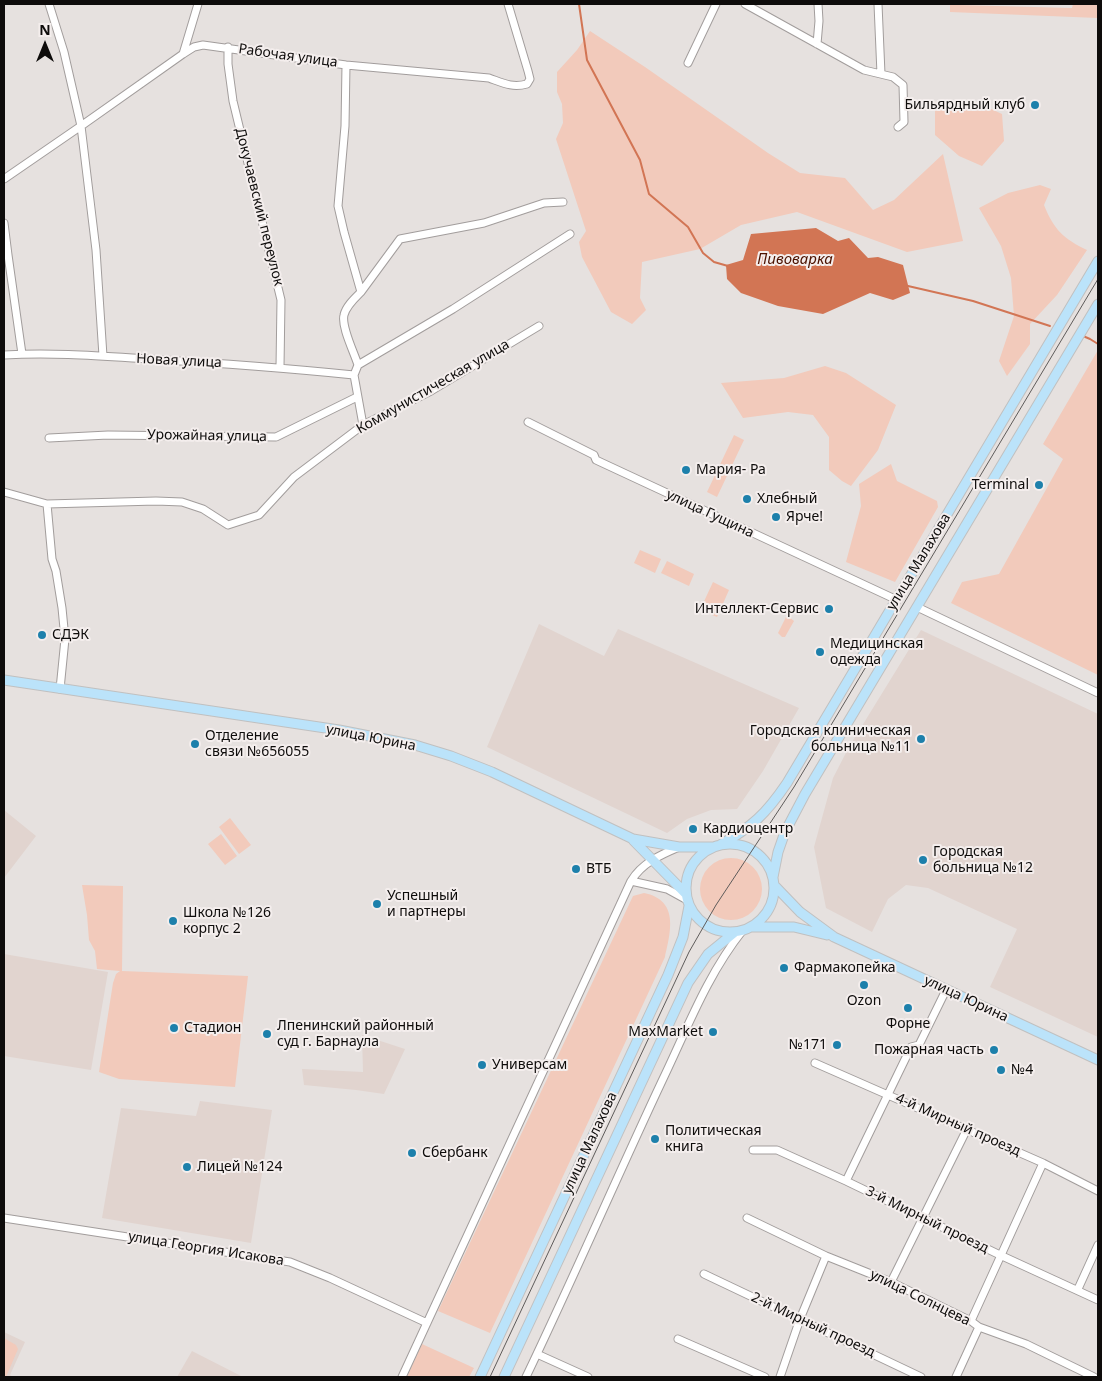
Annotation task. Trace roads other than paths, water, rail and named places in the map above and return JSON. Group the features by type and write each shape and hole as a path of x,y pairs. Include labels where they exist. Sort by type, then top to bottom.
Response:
{"main road":[{"name":"улица Малахова","path":"716,846 754,824 775,801 1098,262"},
{"name":"улица Малахова","path":"774,881 778,852 785,832 810,786 1098,304"},
{"name":"улица Юрина","path":"4,680 339,730 415,745 451,756 492,772 633,839 679,846 716,846"},
{"name":"улица Юрина","path":"633,839 654,859 688,900"},
{"path":"737,844 753,850 767,863 774,881 774,893 765,916 743,930 716,930 708,926 698,919 688,900 688,875 692,866 704,852 716,846 737,844"},
{"name":"улица Юрина","path":"774,881 800,912 834,937"},
{"name":"улица Малахова","path":"480,1377 668,975 683,937 688,900"},
{"name":"улица Юрина","path":"743,930 794,926 834,937 1098,1060"},
{"name":"улица Малахова","path":"504,1377 688,983 708,954 743,930"}],"street":[{"path":"49,4 64,52 81,126 96,250 102,356"},
{"path":"183,54 196,4"},
{"name":"Рабочая улица","path":"4,178 183,54 194,47 203,45 346,65 489,78 508,86 517,87 527,84 530,79 508,4"},
{"path":"688,63 716,4"},
{"path":"745,4 864,70 893,77 903,84 904,122 898,126"},
{"path":"817,44 820,21 818,4"},
{"path":"878,4 881,74"},
{"name":"Докучаевский переулок","path":"228,47 228,64 233,101 281,300 280,367"},
{"path":"346,65 338,206 361,292"},
{"path":"358,365 345,327 344,315 348,306 361,292 400,239 484,224 544,203 563,202"},
{"path":"4,223 6,255 22,354"},
{"path":"363,425 354,375 358,365 570,234"},
{"name":"Коммунистическая улица","path":"4,492 48,504 182,502 204,509 228,525 260,515 294,477 363,425 431,391 539,326"},
{"name":"Новая улица","path":"4,355 102,356 280,367 354,375"},
{"name":"Урожайная улица","path":"49,438 108,435 276,437 357,397"},
{"name":"улица Гущина","path":"528,422 594,455 596,460 616,470 897,600"},
{"path":"48,504 52,559 56,571 62,608 64,640 60,689"},
{"path":"917,607 1098,693"},
{"path":"402,1377 631,881 644,865 679,846"},
{"path":"631,881 667,889 688,900"},
{"path":"526,1377 635,1138 703,995 728,949 743,930"},
{"path":"846,1181 911,1046 919,1045 946,990"},
{"name":"4-й Мирный проезд","path":"815,1063 1043,1163 1098,1192"},
{"path":"891,1282 966,1130"},
{"name":"3-й Мирный проезд","path":"753,1150 777,1150 846,1181 1000,1256 1078,1289 1098,1300"},
{"path":"970,1321 1043,1163"},
{"name":"улица Георгия Исакова","path":"4,1218 290,1262 330,1278 427,1323"},
{"name":"улица Солнцева","path":"747,1218 826,1256 891,1282 979,1327 1026,1344 1094,1377"},
{"path":"1078,1289 1098,1245"},
{"path":"780,1377 800,1319 826,1256"},
{"name":"2-й Мирный проезд","path":"704,1274 921,1377"},
{"path":"956,1377 979,1327"},
{"path":"678,1339 765,1377"},
{"path":"537,1354 588,1377"}],"water":[{"path":"816,228 838,241 849,238 868,258 878,257 903,265 910,293 893,300 870,293 823,314 778,306 741,293 727,279 726,265 743,260 751,234"}],"waterway":[{"name":"Пивоварка","path":"579,4 587,60 640,160 649,194 688,227 703,253 714,262 728,266"},
{"name":"Пивоварка","path":"908,286 973,301 1050,326"},
{"name":"Пивоварка","path":"1083,336 1098,344"}],"tram line":[{"path":"490,1377 689,952 716,905 794,787 1098,279"}],"place":[{"name":"Бильярдный клуб","path":"1035,105"},
{"name":"Мария- Ра","path":"686,470"},
{"name":"Terminal","path":"1039,485"},
{"name":"Хлебный","path":"747,499"},
{"name":"Ярче!","path":"776,517"},
{"name":"Интеллект-Сервис","path":"829,609"},
{"name":"СДЭК","path":"42,635"},
{"name":"Медицинская одежда","path":"820,652"},
{"name":"Городская клиническая больница №11","path":"921,739"},
{"name":"Отделение связи №656055","path":"195,744"},
{"name":"Кардиоцентр","path":"693,829"},
{"name":"Городская больница №12","path":"923,860"},
{"name":"ВТБ","path":"576,869"},
{"name":"Успешный и партнеры","path":"377,904"},
{"name":"Школа №126 корпус 2","path":"173,921"},
{"name":"Фармакопейка","path":"784,968"},
{"name":"Ozon","path":"864,985"},
{"name":"Форне","path":"908,1008"},
{"name":"Стадион","path":"174,1028"},
{"name":"MaxMarket","path":"713,1032"},
{"name":"Лпенинский районный суд г. Барнаула","path":"267,1034"},
{"name":"№171","path":"837,1045"},
{"name":"Пожарная часть","path":"994,1050"},
{"name":"Универсам","path":"482,1065"},
{"name":"№4","path":"1001,1070"},
{"name":"Политическая книга","path":"655,1139"},
{"name":"Сбербанк","path":"412,1153"},
{"name":"Лицей №124","path":"187,1167"}]}
